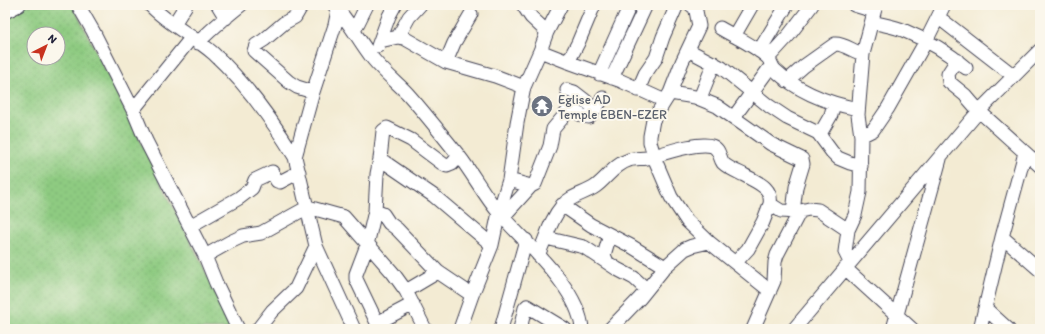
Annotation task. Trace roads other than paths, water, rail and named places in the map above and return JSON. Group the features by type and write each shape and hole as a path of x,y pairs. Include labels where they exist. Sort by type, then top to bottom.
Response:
{"street":[{"path":"5,12 19,5"},
{"path":"78,5 93,31 133,110 146,141 205,256 238,329"},
{"path":"150,5 159,14 212,52 226,66 261,105 295,157 316,246 354,329"},
{"path":"174,24 186,5"},
{"path":"218,5 226,18"},
{"path":"133,110 195,40 218,22 226,18 241,5"},
{"path":"302,5 295,17 284,23 256,45 254,51 288,82 297,87 313,92"},
{"path":"354,30 367,5"},
{"path":"373,59 388,16 395,5"},
{"path":"398,37 409,17 420,5"},
{"path":"523,5 531,17 547,32"},
{"path":"460,329 492,246 501,214 509,180 524,87 547,32 562,5"},
{"path":"568,62 578,43 594,5"},
{"path":"599,74 630,5"},
{"path":"612,78 646,5"},
{"path":"638,90 645,74 656,58 677,5"},
{"path":"691,5 694,8 699,24 668,97 653,120 650,142 656,162 671,197 687,221 709,242 770,290"},
{"path":"734,36 752,5"},
{"path":"734,117 752,92 787,5"},
{"path":"766,58 789,35 812,5"},
{"path":"854,5 874,13 926,41 962,64 948,74 949,82 965,96 978,111 1039,165"},
{"path":"295,157 313,92 335,25 337,6"},
{"path":"337,6 373,59 407,93 459,156 501,214 526,240 569,294 576,307 582,329"},
{"path":"861,136 872,130 888,108 926,41 942,8 1014,76"},
{"path":"874,13 863,54 858,109 858,120 861,136 861,186 859,200 848,230 845,252 847,265 912,329"},
{"path":"446,62 454,43 471,14"},
{"path":"720,28 766,58 787,81 809,95 834,104 858,109"},
{"path":"380,41 398,37 409,40 440,60 495,76 524,87"},
{"path":"787,81 804,66 835,44 841,44 854,52 863,54"},
{"path":"688,50 714,63 742,83 769,106 787,118 820,134 835,156 842,160 861,166"},
{"path":"540,51 612,78 638,90 668,97 700,98 717,106 734,117 771,144 802,159 803,164 796,186 796,211 777,255 774,281 756,328"},
{"path":"797,328 847,265 978,111 1039,52"},
{"path":"700,98 714,63"},
{"path":"501,214 537,181 550,146 553,129 564,114 571,109 585,117 589,117 599,104 567,90"},
{"path":"820,134 831,115 834,104"},
{"path":"413,304 379,326 356,279 356,274 367,245 375,211 377,174 383,132 387,128 410,140 443,164 450,165 459,156"},
{"path":"538,255 552,222 562,205 569,199 595,186 624,162 630,159 645,158 708,145 714,146 718,149 726,165 755,180 770,194 770,204 763,222 748,249 736,262"},
{"path":"980,329 1002,237 1025,153"},
{"path":"893,329 941,156"},
{"path":"380,159 434,196 492,246"},
{"path":"190,226 239,198 252,188 255,180 260,177 272,172 277,181 280,182 299,172"},
{"path":"509,180 531,186"},
{"path":"770,204 779,210 818,210 848,230"},
{"path":"562,205 590,226 631,246 666,267"},
{"path":"205,256 243,236 261,233 308,207 344,217 386,265 406,291 425,329"},
{"path":"375,211 383,214 389,223 398,229 438,272 472,295"},
{"path":"607,262 604,255 610,235"},
{"path":"1002,237 1040,270"},
{"path":"546,238 584,247 617,269 634,278 646,289"},
{"path":"501,329 526,240"},
{"path":"610,329 640,298 666,267 685,249 709,242"},
{"path":"258,329 272,311 296,288 316,246"},
{"path":"406,291 438,272"},
{"path":"520,329 525,308 527,306 565,329"},
{"path":"986,309 1008,329"}],"place":[{"name":"Eglise AD Temple EBEN-EZER","path":"542,106"}]}
